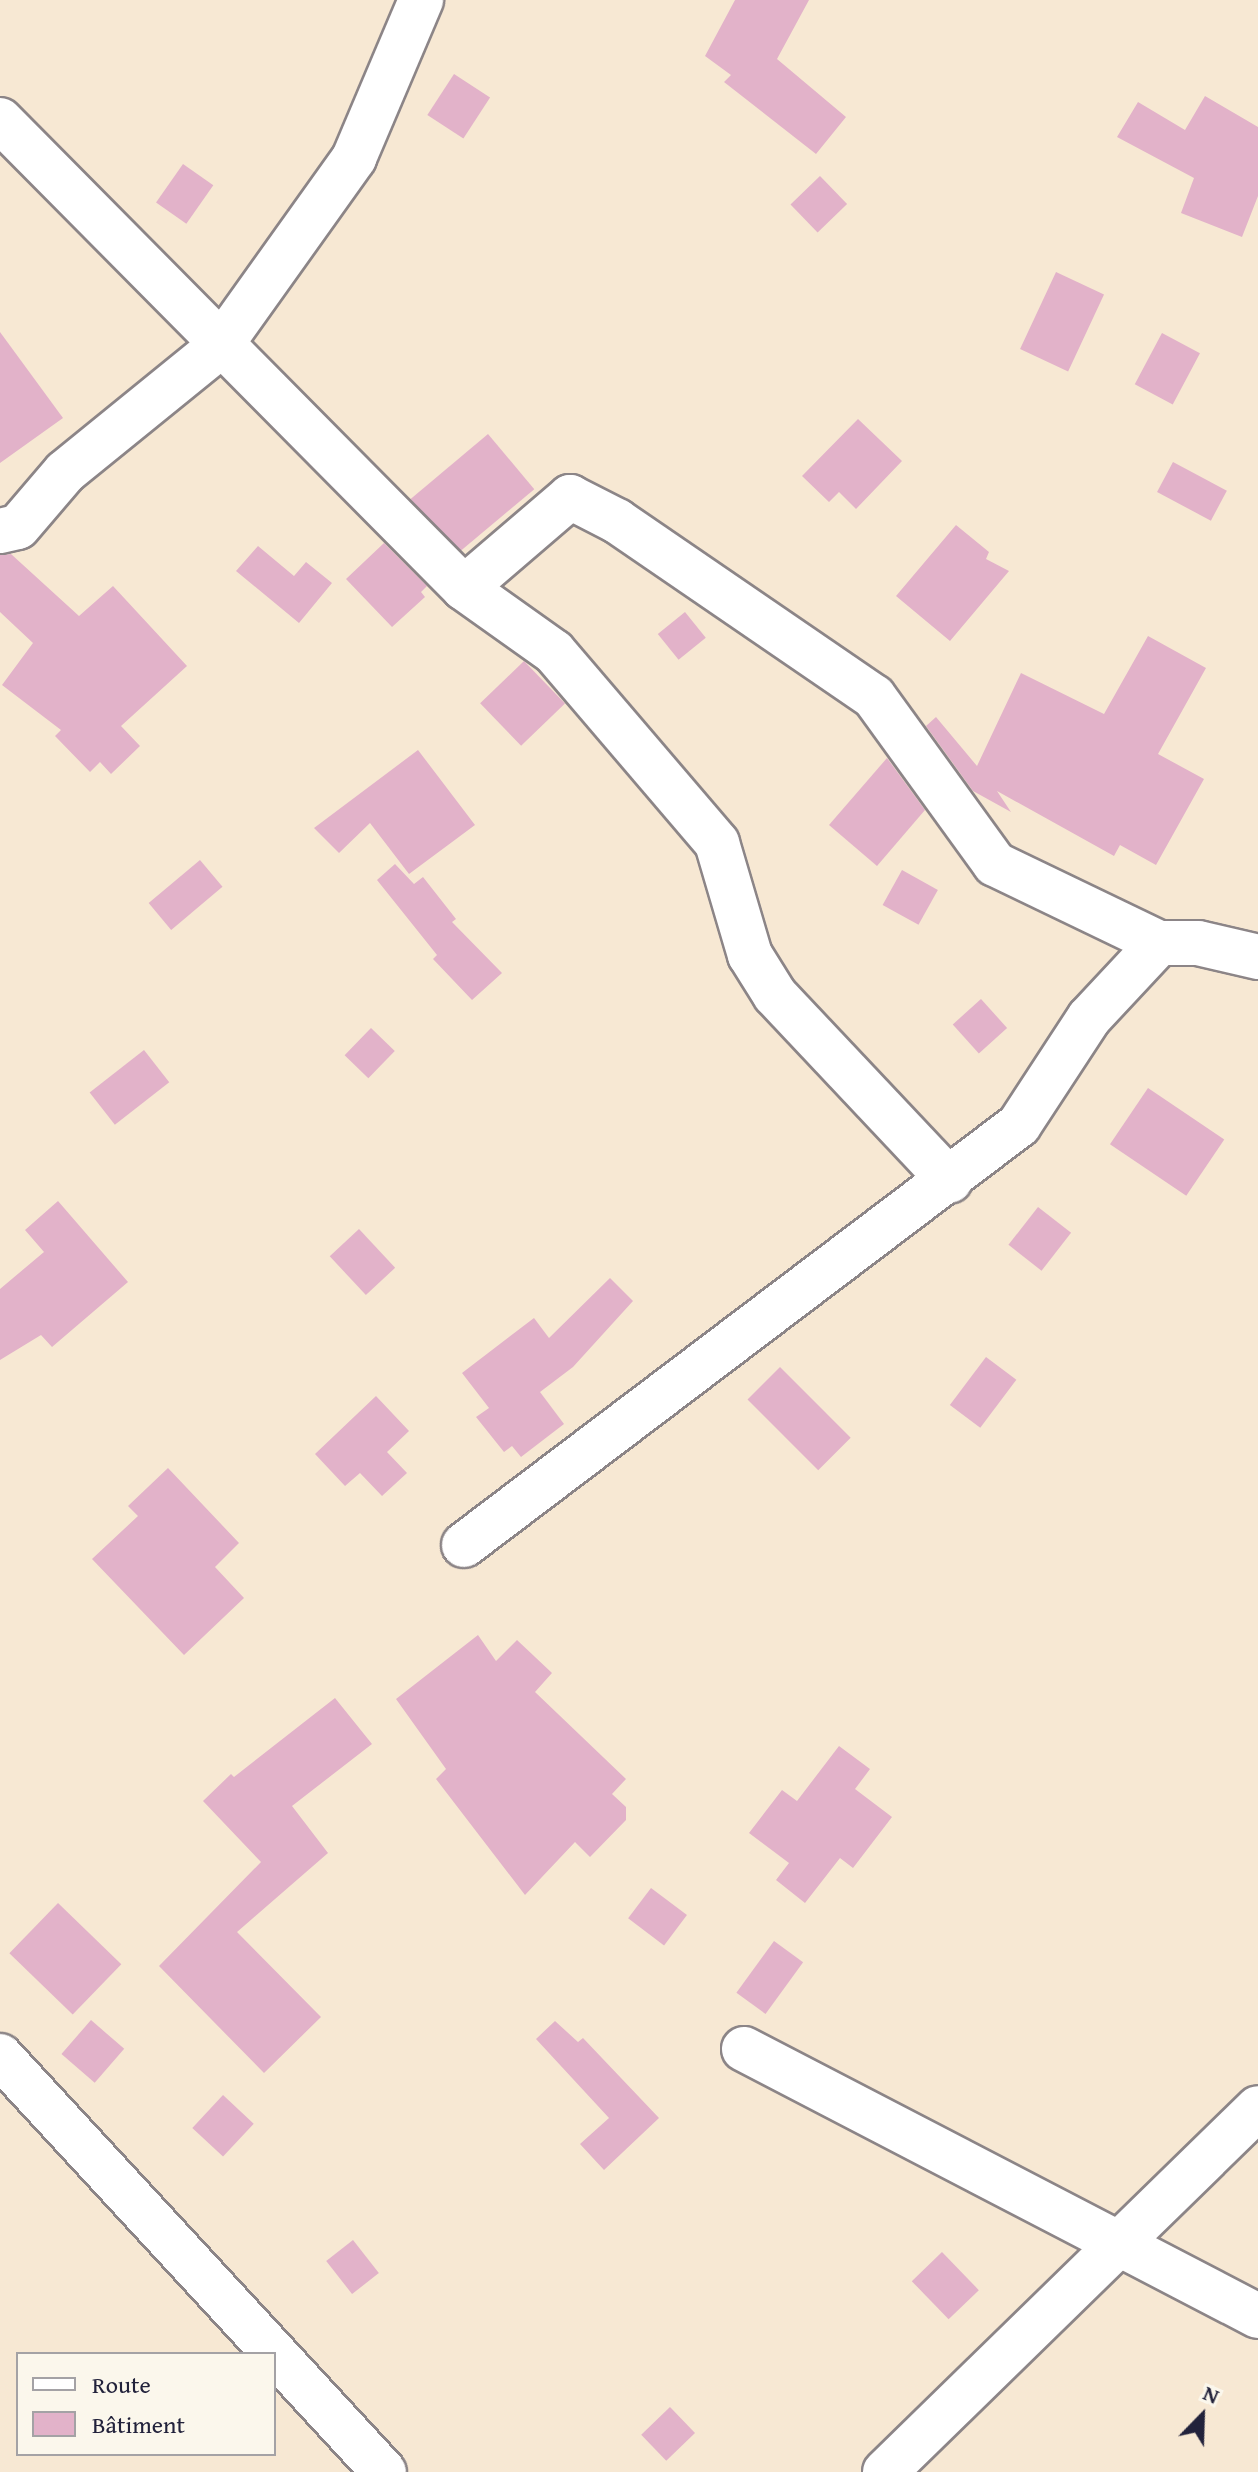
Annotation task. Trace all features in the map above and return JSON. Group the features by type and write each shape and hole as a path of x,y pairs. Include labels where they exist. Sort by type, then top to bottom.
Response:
{"street":[{"path":"0,531 18,527 65,472 220,346 354,158 421,0"},
{"path":"0,120 220,346 464,588 554,652 717,843 750,955 775,995 950,1181"},
{"path":"464,588 570,497 594,509 874,697 995,864 1159,943 1198,943 1258,957"},
{"path":"464,1545 950,1181 1019,1125 1089,1018 1159,943"},
{"path":"744,2049 1258,2316"},
{"path":"0,2056 273,2352"},
{"path":"885,2472 1123,2244 1258,2108"},
{"path":"276,2355 384,2472"}],"building":[{"path":"735,0 809,0 777,59 846,117 816,154 724,82 731,75 705,56"},
{"path":"454,74 490,97 463,139 427,115"},
{"path":"1205,96 1258,127 1258,196 1242,237 1181,213 1194,178 1117,137 1138,102 1185,130"},
{"path":"183,164 213,185 186,224 156,203"},
{"path":"820,176 847,204 818,233 791,204"},
{"path":"1056,272 1104,294 1068,371 1020,349"},
{"path":"0,332 63,418 0,463"},
{"path":"1162,333 1200,353 1173,404 1135,384"},
{"path":"858,419 902,461 856,509 839,492 829,502 802,476"},
{"path":"488,434 534,489 457,554 411,499"},
{"path":"1173,462 1227,491 1211,521 1157,492"},
{"path":"956,525 989,552 986,559 1009,571 950,641 896,596"},
{"path":"384,543 427,586 421,592 425,597 392,627 346,579"},
{"path":"258,546 294,576 306,562 332,583 299,623 236,571"},
{"path":"11,554 79,616 113,586 187,666 121,726 140,746 111,774 100,762 90,772 55,736 61,730 2,685 33,643 0,612 0,555"},
{"path":"685,612 706,638 679,660 658,634"},
{"path":"1148,636 1206,668 1158,754 1204,779 1156,865 1120,845 1114,856 997,791 1011,812 973,791 926,726 936,717 977,766 1021,673 1104,714"},
{"path":"524,661 565,703 521,746 480,703"},
{"path":"418,750 475,825 409,874 370,823 339,853 314,828"},
{"path":"887,758 925,810 877,866 829,825"},
{"path":"200,860 222,887 171,930 149,903"},
{"path":"395,864 414,884 423,877 456,919 452,922 502,973 472,1000 433,959 437,955 377,880"},
{"path":"902,870 938,890 918,925 883,905"},
{"path":"981,999 1007,1028 979,1053 953,1024"},
{"path":"371,1028 395,1051 368,1078 345,1055"},
{"path":"144,1050 169,1082 115,1125 90,1092"},
{"path":"1148,1088 1224,1139 1186,1196 1110,1144"},
{"path":"58,1201 128,1282 52,1347 41,1335 0,1360 0,1289 44,1252 25,1230"},
{"path":"1038,1207 1071,1233 1042,1271 1008,1245"},
{"path":"359,1229 395,1268 366,1295 330,1256"},
{"path":"610,1278 633,1301 573,1367 540,1392 564,1424 521,1457 512,1446 504,1452 476,1417 489,1408 462,1373 534,1318 549,1338"},
{"path":"986,1357 1016,1380 980,1428 950,1405"},
{"path":"780,1367 851,1438 818,1470 747,1400"},
{"path":"376,1396 409,1431 387,1452 407,1473 382,1496 360,1473 345,1486 315,1454"},
{"path":"168,1468 239,1543 215,1567 244,1598 184,1655 92,1559 138,1516 128,1506"},
{"path":"478,1635 496,1661 517,1640 552,1673 535,1692 626,1779 612,1794 626,1807 626,1820 590,1857 575,1842 525,1895 436,1779 446,1769 396,1699"},
{"path":"335,1698 372,1744 292,1806 328,1853 237,1932 321,2017 264,2073 159,1966 261,1862 203,1801 231,1774 234,1777"},
{"path":"839,1746 870,1769 855,1789 892,1817 853,1868 840,1858 805,1903 776,1880 789,1863 749,1833 782,1790 797,1801"},
{"path":"651,1888 687,1915 664,1945 628,1918"},
{"path":"58,1903 121,1964 73,2014 9,1953"},
{"path":"774,1941 803,1962 766,2014 736,1993"},
{"path":"91,2020 124,2049 95,2083 61,2054"},
{"path":"555,2021 578,2042 583,2038 659,2118 604,2170 580,2144 609,2118 536,2039"},
{"path":"223,2095 254,2124 223,2157 192,2128"},
{"path":"353,2240 379,2273 352,2294 326,2261"},
{"path":"942,2252 979,2290 949,2319 912,2281"},
{"path":"670,2407 695,2433 666,2461 641,2435"}]}
